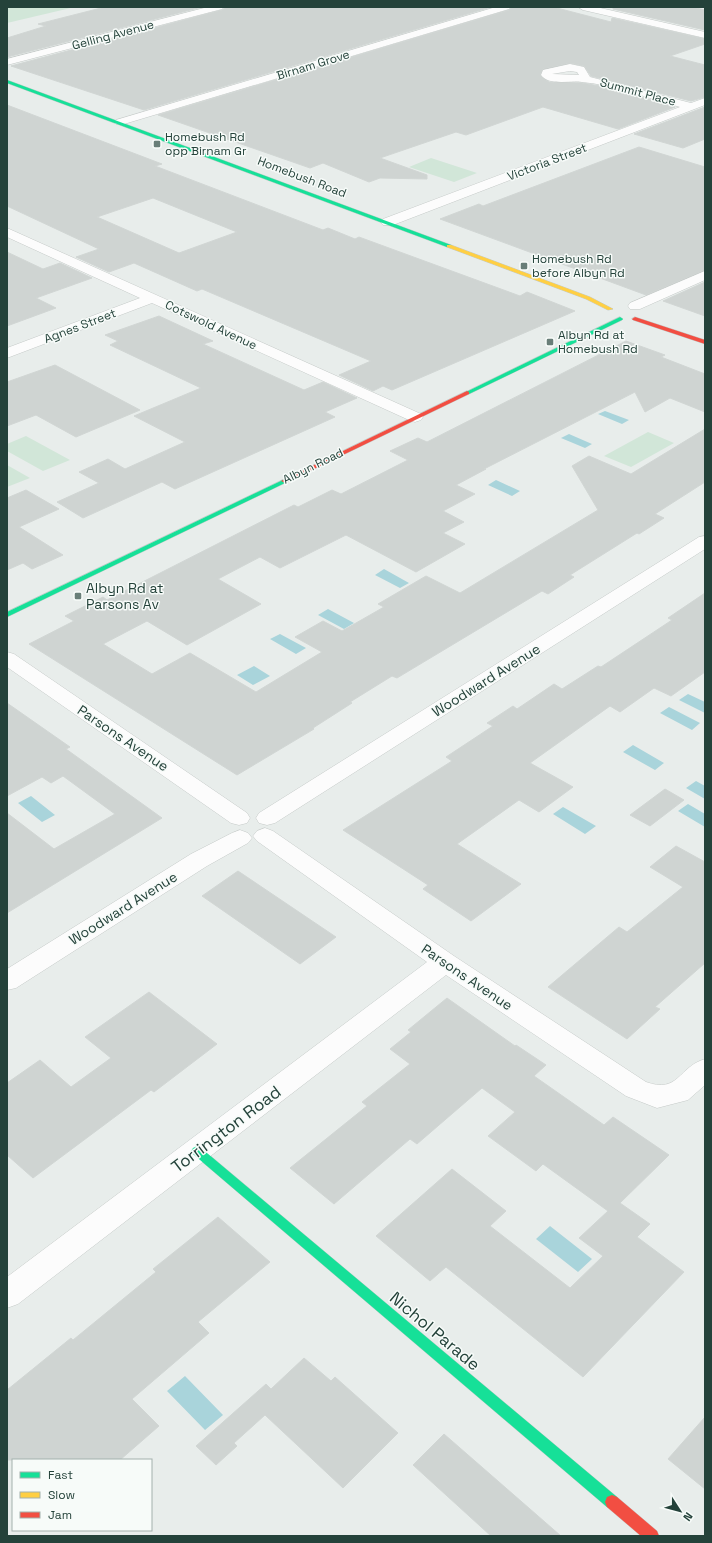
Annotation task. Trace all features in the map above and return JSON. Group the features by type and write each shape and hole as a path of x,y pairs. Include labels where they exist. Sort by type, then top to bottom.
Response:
{"main road":[{"name":"Homebush Road","path":"7,81 388,222 588,298 627,310 670,330 705,342"},
{"name":"Homebush Road","path":"627,310 620,319 611,314 627,310"},
{"name":"Albyn Road","path":"7,615 620,319"},
{"name":"Nichol Parade","path":"198,1151 652,1536"}],"street":[{"name":"Gelling Avenue","path":"7,62 219,7"},
{"name":"Birnam Grove","path":"120,122 506,7"},
{"path":"583,7 705,35"},
{"name":"Summit Place","path":"585,78 691,106"},
{"name":"Victoria Street","path":"388,222 705,101"},
{"name":"Cotswold Avenue","path":"7,232 415,417"},
{"path":"627,310 705,275"},
{"name":"Agnes Street","path":"7,353 154,298"},
{"name":"Woodward Avenue","path":"266,827 705,541"},
{"name":"Parsons Avenue","path":"7,658 239,828"},
{"path":"239,828 250,840 266,827"},
{"name":"Parsons Avenue","path":"266,827 446,962 636,1089 657,1097 678,1093 705,1069"},
{"name":"Woodward Avenue","path":"7,981 199,860 239,828"},
{"name":"Torrington Road","path":"7,1295 446,962"}],"green space":[{"path":"7,7 75,7 7,23"},
{"path":"431,158 477,173 454,182 409,167"},
{"path":"648,432 674,443 631,467 604,456"},
{"path":"26,436 70,460 43,471 7,451 7,444"},
{"path":"7,465 30,478 7,487"}],"water":[{"path":"605,411 629,420 622,424 598,414"},
{"path":"569,434 592,444 585,448 561,438"},
{"path":"496,480 520,491 512,496 488,485"},
{"path":"384,569 409,583 400,588 375,575"},
{"path":"328,609 354,623 344,629 318,615"},
{"path":"280,634 306,648 296,654 270,639"},
{"path":"254,666 270,676 253,685 237,675"},
{"path":"688,694 705,702 705,713 679,700"},
{"path":"669,707 700,723 692,730 660,713"},
{"path":"633,745 664,763 655,770 623,752"},
{"path":"696,781 705,786 705,799 686,788"},
{"path":"31,796 55,815 42,822 18,803"},
{"path":"688,804 705,814 705,827 678,811"},
{"path":"563,807 596,826 585,834 553,814"},
{"path":"550,1226 592,1259 578,1272 536,1239"},
{"path":"185,1376 223,1415 205,1430 167,1391"}],"building":[{"path":"105,7 202,7 7,57 7,38 46,26 38,24"},
{"path":"226,7 491,7 144,110 11,66 222,10"},
{"path":"512,7 553,7 611,22 612,18 705,39 705,44 670,56 705,65 705,97 691,101 591,76 584,66 570,63 543,69 540,75 549,82 582,83 606,87 675,107 618,129 543,107 466,135 456,132 380,158 427,175 427,179 380,178 369,182 323,163 310,168 158,115 509,10"},
{"path":"613,7 692,7 705,10 705,30 613,9"},
{"path":"7,105 162,164 155,166 323,230 328,228 355,239 359,237 520,296 527,292 575,311 392,390 383,386 373,391 339,375 371,361 202,289 197,291 134,263 109,272 76,257 99,249 7,206","holes":["153,198 237,232 179,253 97,217"]},
{"path":"705,107 705,139 683,148 634,134"},
{"path":"639,147 705,167 705,270 646,295 440,219 479,204 483,206"},
{"path":"7,252 43,269 60,263 92,278 36,298 56,308 7,326"},
{"path":"705,282 705,316 663,301"},
{"path":"159,316 213,341 203,344 304,390 323,382 357,398 325,412 335,417 175,489 162,482 83,518 57,502 99,483 79,472 108,459 125,469 185,442 134,416 201,388 110,345 118,341 105,335"},
{"path":"626,341 665,355 661,357 705,374 705,412 670,398 645,412 635,392 484,469 486,469 456,485 475,494 443,511 464,522 443,533 465,544 416,572 346,535 280,568 260,557 218,579 261,604 187,645 147,621 103,644 152,674 190,653 256,692 322,652 295,637 323,621 342,631 384,607 378,604 426,576 460,593 598,510 572,466 589,456 631,474 705,429 705,482 655,514 664,518 570,575 574,577 548,594 542,591 397,678 392,676 350,702 352,703 313,728 314,729 237,775 29,644 74,621 65,616 103,597 107,600 294,505 298,507 332,490 341,494 408,460 390,451 418,438 427,442"},
{"path":"55,365 140,410 76,437 36,415 7,426 7,382"},
{"path":"26,490 59,509 19,527 63,555 32,569 23,563 7,570 7,498"},
{"path":"705,593 705,672 671,696 654,688 620,712 610,706 530,763 573,787 539,812 519,800 457,844 521,884 471,921 423,889 428,885 343,830 452,761 446,757 493,726 487,723 513,706 517,709 554,684 562,689 598,666 601,667 672,620 668,618"},
{"path":"7,703 70,747 66,749 162,818 7,913 7,813 54,849 115,814 63,776 51,783 42,777 7,796"},
{"path":"665,789 684,800 650,826 630,815"},
{"path":"676,846 705,862 705,963 655,1007 660,1009 627,1039 548,987 619,927 627,932 683,887 650,867"},
{"path":"238,871 336,937 300,964 202,896"},
{"path":"149,992 217,1044 154,1092 151,1090 33,1178 7,1155 7,1083 40,1060 71,1087 111,1058 85,1037"},
{"path":"447,998 515,1046 516,1045 546,1065 534,1076 604,1125 613,1117 669,1155 620,1203 650,1224 637,1237 684,1272 583,1377 446,1267 430,1281 376,1236 452,1169 506,1211 490,1226 570,1288 603,1256 579,1238 608,1211 543,1164 536,1171 488,1136 515,1112 482,1088 417,1144 410,1139 334,1204 290,1168 367,1106 362,1102 410,1064 390,1049 411,1032 408,1030"},
{"path":"218,1217 270,1262 198,1322 209,1333 132,1399 159,1426 121,1459 7,1460 7,1390 71,1338 73,1340 156,1272 153,1269"},
{"path":"304,1358 331,1381 335,1377 398,1433 343,1488 265,1415 234,1443 237,1446 216,1465 196,1446 266,1384 271,1389"},
{"path":"705,1417 705,1489 668,1459"},
{"path":"444,1434 561,1536 491,1536 413,1465"}],"traffic: fast":[{"path":"7,81 449,246"},
{"path":"467,393 620,319"},
{"path":"7,615 285,481"},
{"path":"197,1151 612,1502"}],"traffic: slow":[{"path":"449,246 588,298 610,309"}],"traffic: jam":[{"path":"635,319 705,342"},
{"path":"285,481 467,393"},
{"path":"612,1502 652,1536"}],"place":[{"name":"Homebush Rd opp Birnam Gr","path":"157,144"},
{"name":"Homebush Rd before Albyn Rd","path":"524,266"},
{"name":"Albyn Rd at Homebush Rd","path":"550,342"},
{"name":"Albyn Rd at Parsons Av","path":"78,596"}]}
